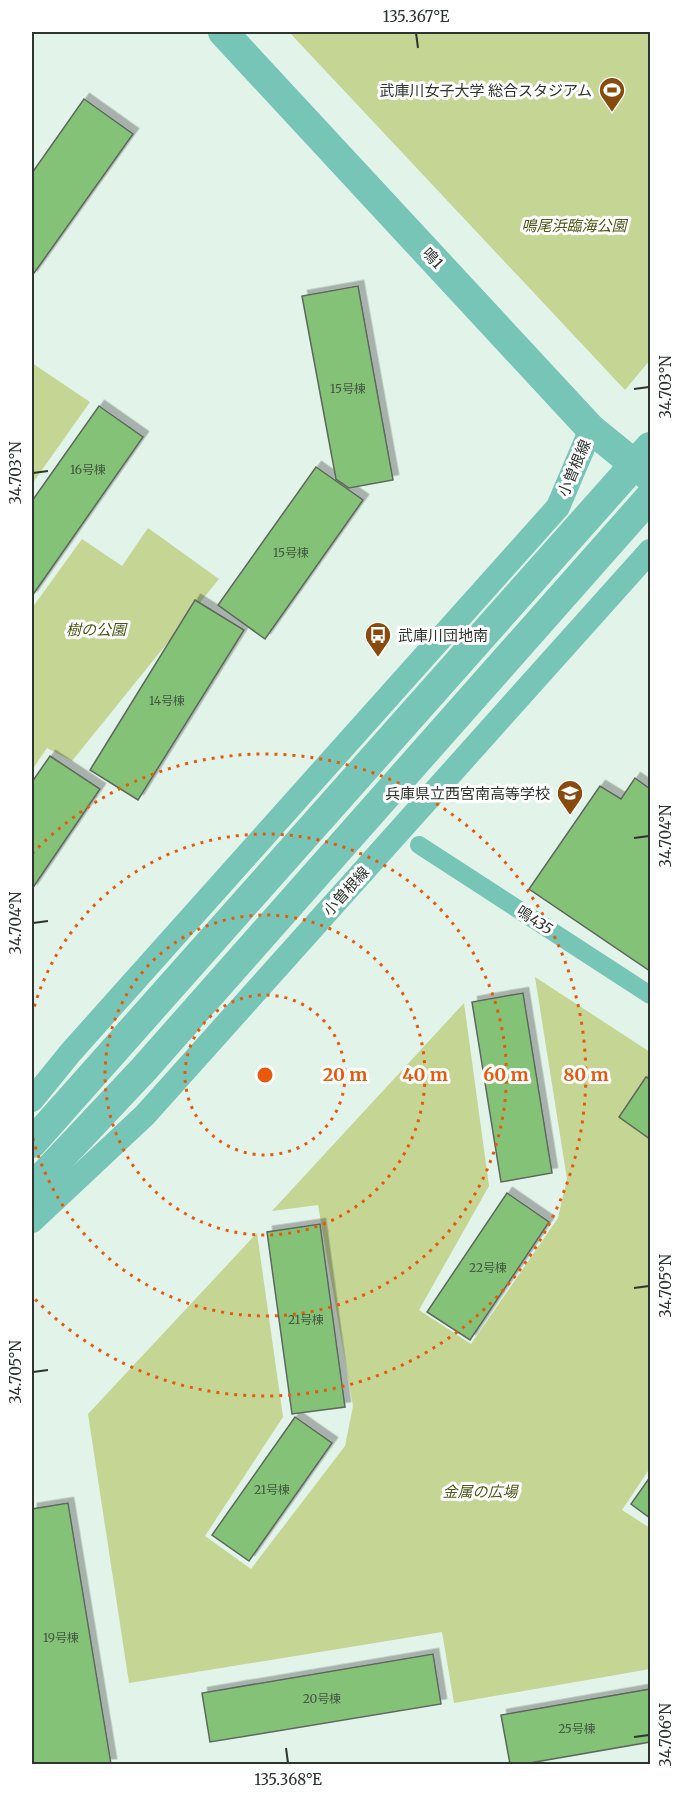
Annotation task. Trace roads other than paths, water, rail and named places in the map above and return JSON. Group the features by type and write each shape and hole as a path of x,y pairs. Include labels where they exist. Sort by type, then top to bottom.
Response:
{"street":[{"name":"鳴1","path":"223,32 591,429 651,477"},
{"name":"小曽根線","path":"32,1100 71,1052 558,507 591,429"},
{"path":"32,1143 651,447"},
{"path":"32,1188 144,1069 651,497"},
{"name":"小曽根線","path":"32,1221 145,1115 651,551"},
{"name":"鳴435","path":"419,845 651,995"}],"place":[{"name":"武庫川女子大学 総合スタジアム","path":"612,113"},
{"name":"武庫川団地南","path":"378,658"},
{"name":"兵庫県立西宮南高等学校","path":"570,816"}],"park label":[{"name":"鳴尾浜臨海公園","path":"574,225"},
{"name":"樹の公園","path":"96,629"},
{"name":"金属の広場","path":"480,1491"}]}
